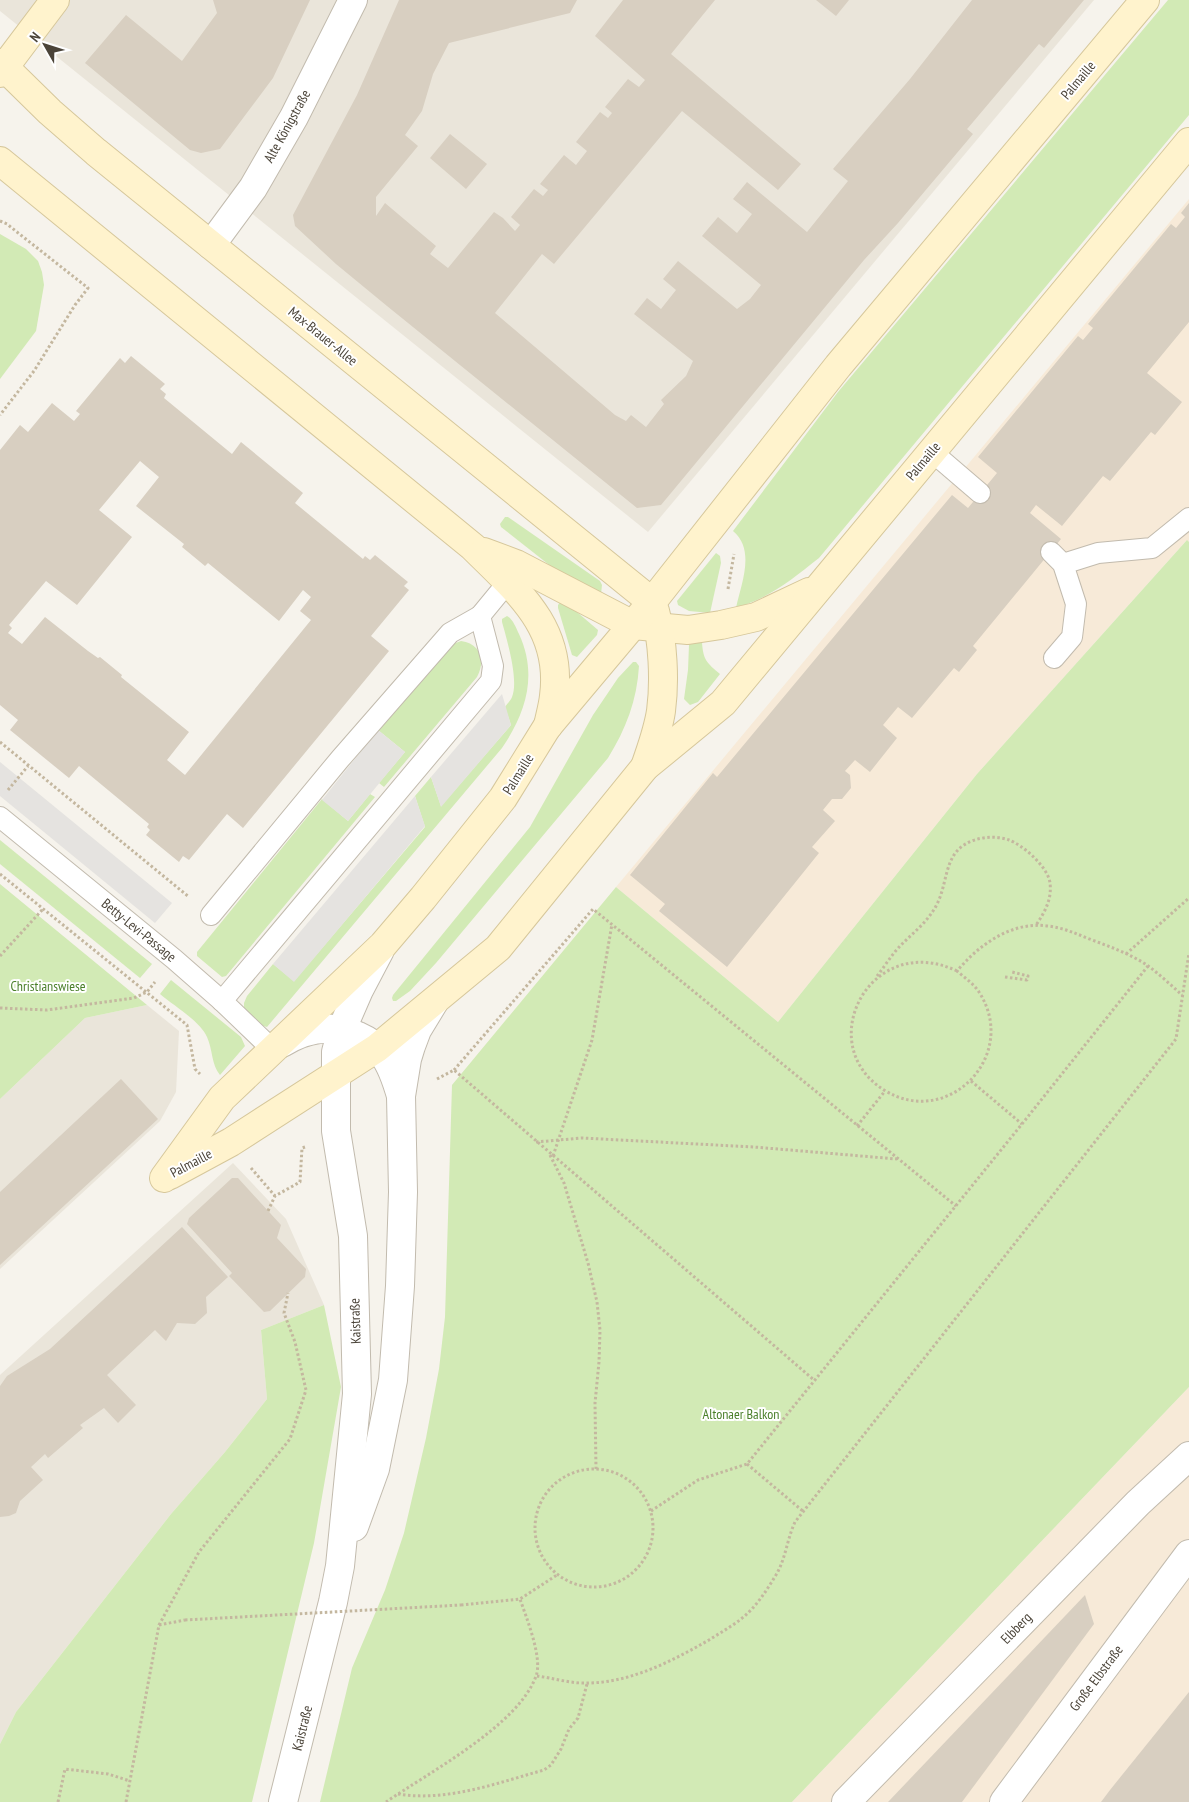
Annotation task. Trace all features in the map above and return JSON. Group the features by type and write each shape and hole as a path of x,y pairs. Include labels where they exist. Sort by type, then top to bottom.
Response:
{"main road":[{"path":"1,68 55,0"},
{"name":"Palmaille","path":"1145,0 838,366 648,618 547,727 503,798 383,945 222,1098 164,1178 231,1142 377,1048 498,948 645,767 723,703 1189,142"},
{"name":"Max-Brauer-Allee","path":"1,68 96,152 211,245 648,618"},
{"path":"0,161 473,548 508,582 542,623 551,646 555,670 554,696 547,727"},
{"path":"473,548 648,618 688,630 756,617 816,589"},
{"name":"Palmaille","path":"645,767 656,735 661,712 663,688 648,618"}],"street":[{"name":"Alte Königstraße","path":"211,245 252,188 294,116 353,0"},
{"name":"Palmaille","path":"334,1076 336,1052 342,1029 359,990 383,945"},
{"name":"Kaistraße","path":"340,1566 376,1468 393,1380 400,1286 403,1192 401,1096 407,1059 414,1038 424,1016 436,998"},
{"name":"Palmaille","path":"272,1050 296,1034 325,1027 342,1029 363,1038 377,1048"},
{"name":"Kaistraße","path":"377,1048 387,1062 401,1096"},
{"name":"Kaistraße","path":"283,1802 333,1602 340,1566 357,1394 353,1236 336,1131 334,1076"},
{"name":"Elbberg","path":"846,1802 1138,1503 1189,1456"},
{"name":"Große Elbstraße","path":"1004,1802 1189,1554"}],"lane":[{"path":"931,451 980,493"},
{"path":"1054,658 1072,636 1076,604 1057,558 1152,548 1189,518"},
{"path":"211,915 340,759 450,633 480,616 508,582"},
{"path":"218,997 491,680 493,666 480,616"},
{"name":"Betty-Levi-Passage","path":"0,817 218,997 272,1050"}],"path":[{"path":"0,221 7,224 88,288 75,305 34,371 0,415"},
{"path":"0,742 211,915"},
{"path":"6,793 28,766"},
{"path":"873,981 893,968 915,962 937,963 957,972 970,981 979,991 987,1009 991,1028 988,1054 971,1081 954,1093 934,1100 910,1101 885,1091 866,1074 855,1053 852,1041 853,1016 857,1004 873,981 899,947 926,920 938,903 950,860 963,846 976,839 1009,840 1023,848 1043,867 1050,881 1050,897 1044,913 1035,926"},
{"path":"0,874 187,1025 195,1069"},
{"path":"1126,954 1189,898"},
{"path":"434,1080 454,1070 593,908 956,1206"},
{"path":"0,956 43,909"},
{"path":"553,1156 592,1040 612,924"},
{"path":"957,972 971,955 991,940 1021,928 1047,926 1065,929 1126,954 1148,966 1182,995"},
{"path":"537,1676 587,1684 611,1682 647,1671 685,1654 734,1625 749,1611 777,1573 784,1559 790,1532 795,1522 1176,1039 1189,953"},
{"path":"651,1511 698,1480 746,1464 1148,966"},
{"path":"1006,976 1027,980 1028,976 1012,972"},
{"path":"0,1008 47,1010 134,998 147,992 158,978"},
{"path":"454,1070 814,1380"},
{"path":"971,1081 1022,1124"},
{"path":"857,1126 885,1091"},
{"path":"536,1142 582,1138 754,1147 897,1159"},
{"path":"268,1212 275,1196 300,1182 302,1148 309,1145"},
{"path":"548,1152 564,1183 588,1263 597,1302 600,1330 600,1362 595,1403 596,1469"},
{"path":"248,1164 275,1196"},
{"path":"126,1802 159,1625 199,1552 290,1439 306,1390 295,1342 284,1312 288,1293"},
{"path":"746,1464 804,1512"},
{"path":"596,1469 614,1472 630,1481 643,1494 651,1511 653,1530 650,1548 641,1564 627,1577 610,1585 592,1587 574,1584 557,1575 545,1561 537,1544 535,1526 538,1508 547,1492 561,1479 577,1471 596,1469"},
{"path":"159,1625 185,1620 461,1605 520,1599 557,1575"},
{"path":"386,1802 468,1748 497,1726 522,1701 537,1676 537,1657 520,1599"},
{"path":"397,1794 413,1798 462,1795 544,1770 551,1765 561,1749 565,1736 578,1718 587,1684"},
{"path":"58,1802 65,1769 108,1774 130,1781"}],"shaded area":[{"path":"0,0 1094,0 648,532 0,11"},
{"path":"1189,199 1189,542 1186,541 977,774 778,1022 616,887"},
{"path":"502,694 511,725 441,807 431,777"},
{"path":"378,730 405,752 348,821 322,800"},
{"path":"0,762 172,903 155,923 0,796"},
{"path":"415,796 425,826 294,982 273,964"},
{"path":"147,1005 179,1031 176,1092 160,1121 0,1269 0,1099 85,1018"},
{"path":"233,1163 286,1219 324,1305 261,1330 267,1399 225,1452 171,1514 16,1712 0,1744 0,1375"},
{"path":"1189,1387 1189,1802 792,1802"}],"green space":[{"path":"1168,0 1189,0 1189,115 819,558 790,581 760,599 736,608 745,568 745,557 740,539 733,531 838,392"},
{"path":"0,234 26,249 38,261 44,285 36,331 0,379"},
{"path":"505,517 508,517 600,581 602,585 601,594 562,575 501,527 500,524"},
{"name":"Altonaer Balkon","path":"1187,540 1189,542 1189,1387 792,1802 320,1802 352,1668 385,1590 404,1533 426,1438 439,1369 445,1317 452,1085 616,887 778,1022 977,774"},
{"path":"716,553 720,556 721,563 710,613 689,611 678,605 677,601"},
{"path":"561,601 564,601 598,630 597,635 577,657 572,655 558,608"},
{"path":"507,616 511,619 519,634 528,664 527,693 523,707 510,735 502,748 267,1027 260,1025 244,1009 244,1003 247,996 273,964 294,981 425,827 415,796 431,777 441,806 511,725 505,707 512,697 514,690 512,660 502,622 502,619"},
{"path":"461,641 473,646 480,654 481,665 477,677 384,787 379,783 405,752 378,730 453,644"},
{"path":"694,641 702,642 706,661 720,674 698,702 690,705 684,699 689,645"},
{"path":"633,662 636,662 639,666 636,691 630,714 608,758 436,963 410,991 396,1001 393,1001 393,995 530,827 593,715 618,678"},
{"path":"370,794 375,797 226,976 222,977 197,956 197,952 322,799 348,821"},
{"path":"0,840 152,964 140,978 0,864"},
{"name":"Christianswiese","path":"0,884 147,1005 85,1018 0,1099"},
{"path":"171,980 241,1037 245,1046 220,1075 215,1066 204,1031 160,994"},
{"path":"324,1305 341,1387 314,1543 252,1802 0,1802 0,1744 16,1712 171,1514 225,1452 267,1399 261,1330"}],"building":[{"path":"213,0 310,0 273,78 220,149 201,153 190,150 85,63 126,15 182,61 217,13"},
{"path":"399,0 577,0 570,13 449,43 433,74 422,111 405,135 418,146 376,197 376,216 385,203 436,246 430,254 448,268 494,212 503,218 515,231 520,225 511,217 534,189 543,196 548,190 540,184 564,155 576,165 587,151 576,142 600,112 608,118 612,113 605,107 628,79 639,87 645,80 595,36 623,0 715,0 671,54 801,164 778,190 682,111 554,264 542,254 495,313 615,415 626,421 631,415 646,427 664,404 661,400 686,376 693,361 634,314 647,298 661,309 676,290 663,279 678,261 737,309 750,299 761,285 702,236 718,217 737,233 752,214 733,199 747,182 807,232 848,181 833,169 910,79 972,0 1084,0 1044,48 1039,44 967,129 973,134 898,223 864,260 661,505 637,508 336,264 295,226 293,215 357,95"},
{"path":"816,0 849,0 836,16"},
{"path":"450,134 487,164 466,189 430,158"},
{"path":"1189,203 1189,322 1147,373 1182,402 1155,435 1151,432 1110,481 1103,476 1062,526 1036,505 1030,513 1061,539 973,646 977,650 959,672 954,668 912,718 898,707 883,725 897,738 870,772 855,760 845,771 850,775 851,788 842,799 832,799 823,810 835,821 812,847 819,853 727,967 659,911 665,904 630,875 713,773 717,777 952,495 968,508 997,473 978,457 1078,336 1083,340 1093,328 1088,324 1171,224 1176,228 1185,217 1181,213"},
{"path":"131,356 165,384 160,389 166,394 164,398 232,454 241,442 303,493 295,503 363,559 365,556 370,560 375,555 408,582 404,586 409,590 371,636 389,651 243,828 227,814 189,860 183,856 179,862 146,835 150,830 147,827 149,824 79,766 69,778 10,730 18,720 0,705 0,450 20,425 28,432 52,403 74,421 80,414 76,411 120,358 125,363","holes":["140,461 159,477 136,506 184,544 182,547 205,566 208,563 279,621 303,590 311,597 300,611 311,620 185,775 167,760 189,732 121,677 122,675 100,657 98,658 88,651 45,617 22,644 8,633 12,628 9,625 46,581 77,605 132,537 99,510"]},
{"path":"121,1079 158,1119 0,1265 0,1192"},
{"path":"232,1178 238,1178 281,1225 277,1238 306,1269 305,1277 270,1311 264,1312 229,1276 232,1273 187,1224 189,1218"},
{"path":"182,1227 228,1277 206,1297 207,1313 195,1324 177,1323 166,1341 155,1330 107,1375 136,1405 118,1423 104,1408 80,1425 83,1428 48,1458 45,1454 31,1467 43,1480 20,1501 16,1513 0,1517 0,1386 7,1376 50,1349"},
{"path":"1085,1595 1094,1624 962,1802 888,1802"},
{"path":"1189,1692 1189,1802 1101,1802 1110,1790"}]}
